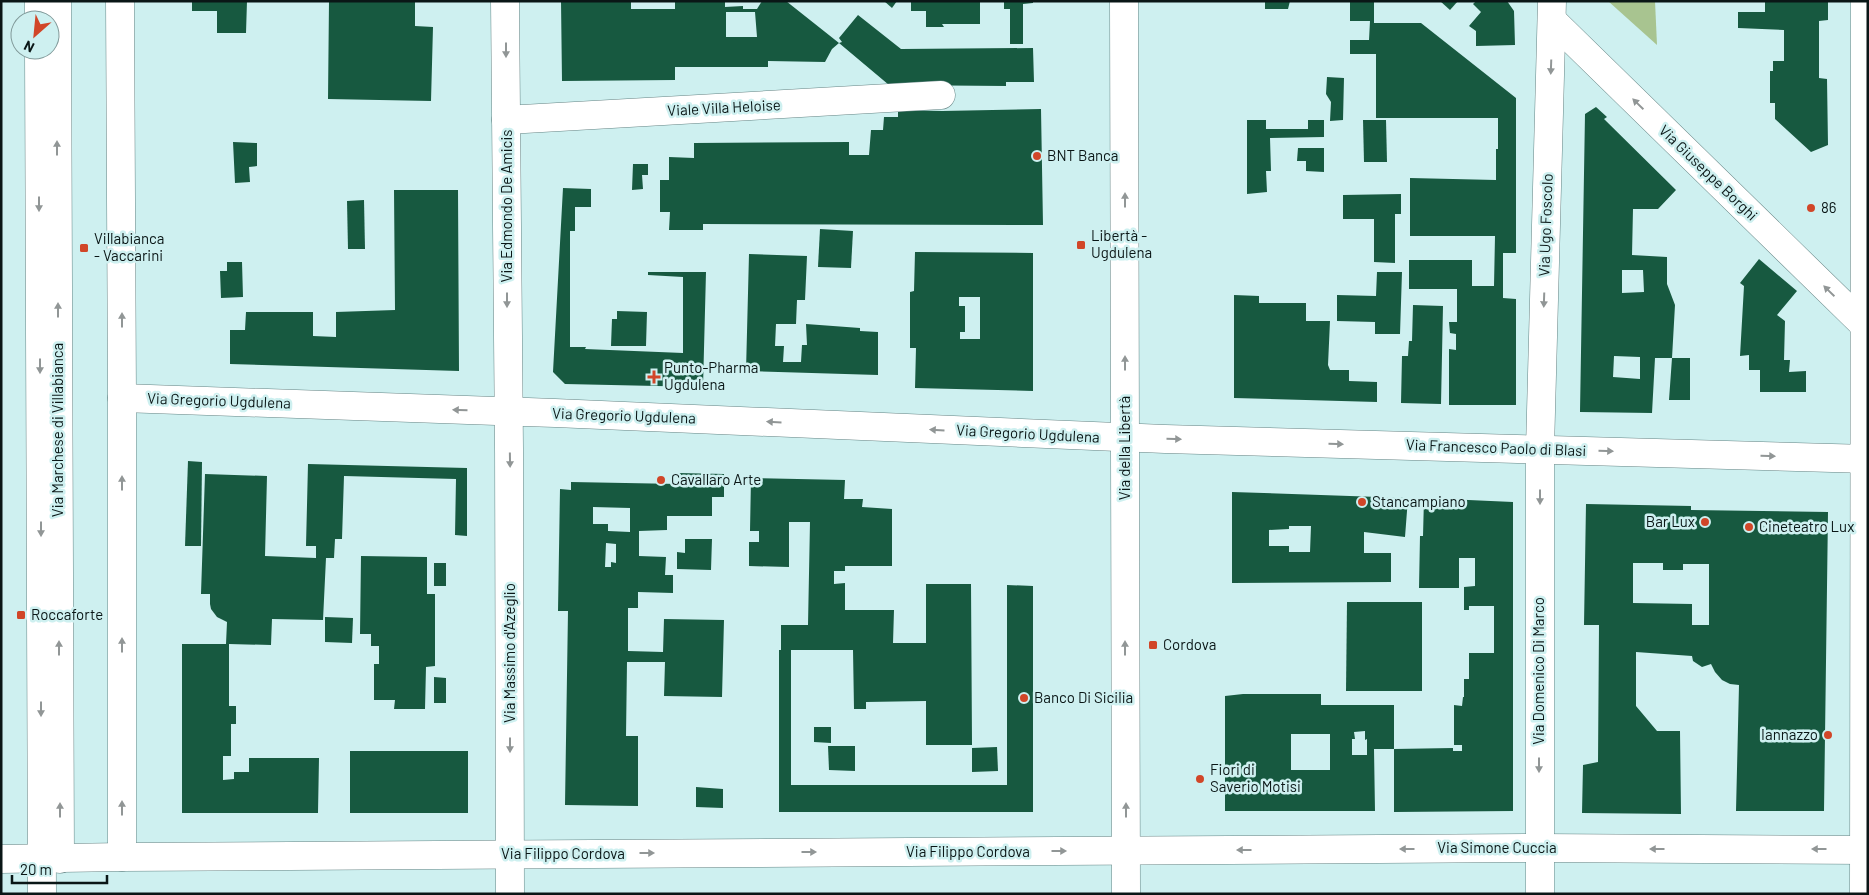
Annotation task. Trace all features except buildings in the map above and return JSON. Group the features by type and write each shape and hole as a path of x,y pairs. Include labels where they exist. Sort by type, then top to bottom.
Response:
{"street":[{"name":"Via Marchese di Villabianca","path":"51,859 57,1"},
{"path":"120,1 122,856"},
{"name":"Via Edmondo De Amicis","path":"505,1 509,411"},
{"name":"Via della Libertà","path":"1124,1 1126,894"},
{"path":"1864,894 1866,850 1865,1"},
{"name":"Via Giuseppe Borghi","path":"1552,11 1864,325"},
{"name":"Via Ugo Foscolo","path":"1540,448 1552,11"},
{"name":"Via Marchese di Villabianca","path":"39,60 51,859"},
{"name":"Viale Villa Heloise","path":"506,120 941,95"},
{"name":"Via Gregorio Ugdulena","path":"122,398 509,411 1125,438"},
{"name":"Via Massimo d'Azeglio","path":"509,411 510,894"},
{"name":"Via Francesco Paolo di Blasi","path":"1125,438 1540,448 1866,459"},
{"name":"Via Domenico Di Marco","path":"1540,448 1540,894"},
{"name":"Via Simone Cuccia","path":"1126,850 1539,848 1866,850"},
{"name":"Via Filippo Cordova","path":"1,860 122,856 1126,850"},
{"path":"42,894 51,859"}],"green space":[{"path":"1608,1 1655,1 1657,45"}],"place":[{"name":"BNT Banca","path":"1037,156"},
{"name":"86","path":"1811,208"},
{"name":"Libertà - Ugdulena","path":"1081,245"},
{"name":"Villabianca - Vaccarini","path":"84,248"},
{"name":"Punto-Pharma Ugdulena","path":"654,377"},
{"name":"Cavallaro Arte","path":"661,480"},
{"name":"Stancampiano","path":"1362,502"},
{"name":"Bar Lux","path":"1705,522"},
{"name":"Cineteatro Lux","path":"1749,527"},
{"name":"Roccaforte","path":"21,615"},
{"name":"Cordova","path":"1153,645"},
{"name":"Banco Di Sicilia","path":"1024,698"},
{"name":"Iannazzo","path":"1828,735"},
{"name":"Fiori di Saverio Motisi","path":"1200,779"}]}
